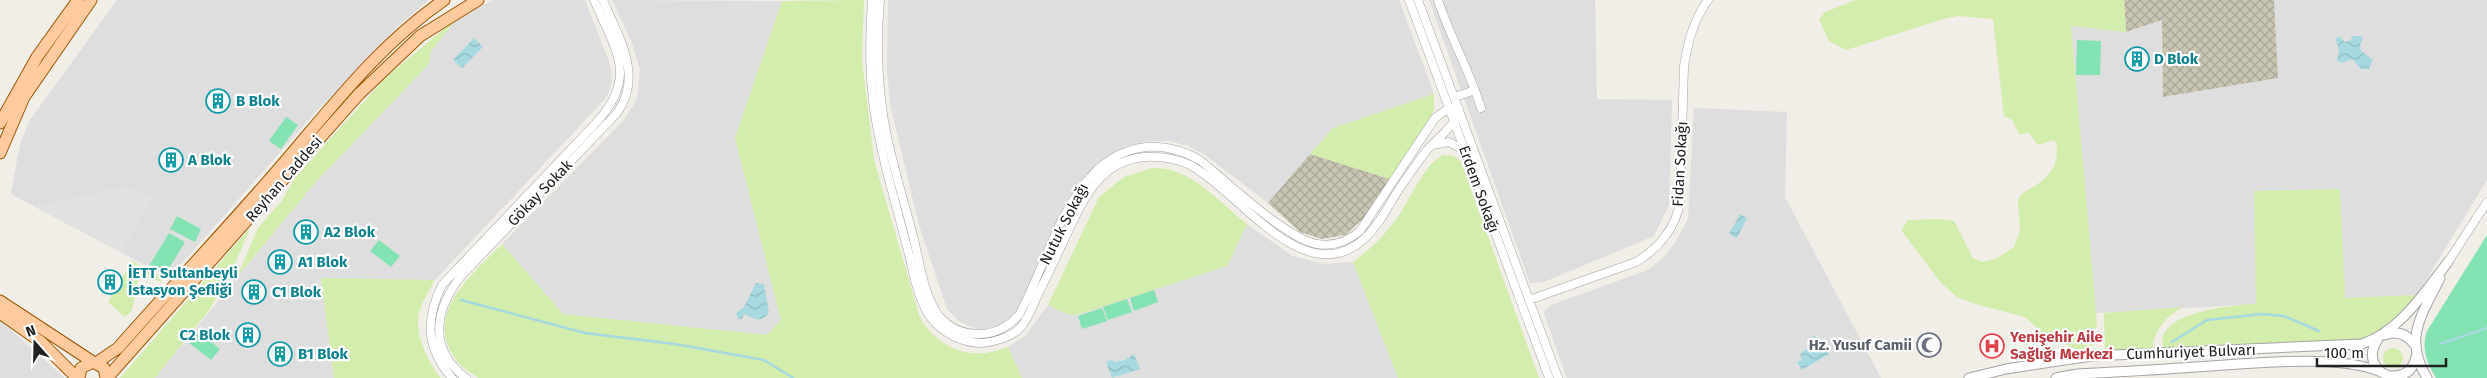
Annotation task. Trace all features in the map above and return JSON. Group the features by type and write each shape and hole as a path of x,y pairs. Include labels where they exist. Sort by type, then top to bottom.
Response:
{"main road":[{"path":"0,123 14,94 37,57 78,0"},
{"path":"0,154 24,97 92,0"},
{"name":"Reyhan Caddesi","path":"106,378 371,62 410,24 444,0"},
{"name":"Reyhan Caddesi","path":"78,378 81,368 95,363 118,348 392,61 420,36 478,0"},
{"path":"0,301 104,368 106,378"},
{"path":"0,313 42,342 78,378"}],"street":[{"name":"Gökay Sokak","path":"452,378 435,354 432,339 431,314 442,285 606,112 618,94 621,82 619,61 594,0"},
{"name":"Gökay Sokak","path":"466,378 453,367 441,341 440,316 446,298 462,275 617,113 627,92 627,58 603,0"},
{"name":"Nutuk Sokağı","path":"872,0 870,68 876,120 886,168 918,287 926,309 938,325 951,335 968,341 979,343 998,340 1008,336 1022,326 1083,200 1098,179 1120,163 1135,158 1167,157 1189,164 1287,241 1307,252 1323,255 1348,249 1364,238 1383,216 1397,192 1432,145 1454,123 1459,109"},
{"name":"Nutuk Sokağı","path":"880,0 878,37 882,107 888,141 922,272 932,303 940,316 953,328 969,333 986,334 1007,326 1019,315 1074,197 1093,173 1116,156 1132,149 1150,147 1186,153 1200,161 1296,236 1319,245 1332,244 1353,237 1367,224 1435,118 1449,108"},
{"name":"Erdem Sokağı","path":"1408,0 1549,378"},
{"name":"Erdem Sokağı","path":"1418,0 1558,378"},
{"path":"1438,0 1449,34 1476,90 1481,108"},
{"name":"Fidan Sokağı","path":"1529,300 1636,262 1650,254 1671,228 1678,215 1680,202 1684,66 1687,48 1698,14 1708,0"},
{"path":"1455,97 1476,90"},
{"path":"1449,108 1459,109"},
{"path":"1432,145 1449,142 1464,151"},
{"path":"543,178 549,183"},
{"path":"2416,357 2409,371 2403,375 2388,376 2374,364 2372,350 2381,337 2407,313 2448,262 2487,202"},
{"path":"2427,378 2416,357 2415,345 2418,323 2448,262"},
{"path":"2381,337 2398,332 2405,335 2415,345"},
{"name":"Cumhuriyet Bulvarı","path":"1969,378 2006,369 2084,357 2352,346 2381,337"},
{"path":"2084,357 2085,374"},
{"name":"Cumhuriyet Bulvarı","path":"2056,378 2085,374 2262,363 2327,362 2364,367 2388,376"}],"shaded area":[{"path":"117,0 429,0 398,26 314,114 169,278 11,194 20,144 30,120"},
{"path":"493,0 585,0 610,64 612,80 609,93 604,100 435,280 321,279 334,378 155,378 314,184 429,64 431,51 456,19"},
{"path":"612,0 782,1 735,138 781,320 767,335 563,314 502,244 624,120 637,99 640,70 632,43"},
{"path":"888,0 1399,0 1434,94 1333,128 1268,203 1205,155 1188,146 1169,141 1148,141 1125,146 1097,164 1083,178 1071,195 1018,312 997,327 986,330 977,329 960,322 947,309 919,225 891,108 887,72"},
{"path":"1429,0 1595,0 1597,99 1672,100 1669,205 1654,236 1544,282 1530,283"},
{"path":"2124,0 2274,0 2278,78 2163,97 2162,20 2126,32"},
{"path":"2274,0 2487,0 2487,180 2417,295 2345,298 2340,189 2254,191 2256,304 2096,313 2071,26 2126,32 2162,20 2163,97 2278,78"},
{"path":"1694,108 1787,112 1785,197 1881,378 1567,378 1544,314 1545,310 1551,305 1648,270 1662,259 1675,243 1688,219"},
{"path":"1310,154 1390,179 1364,218 1345,235 1322,239 1300,232 1268,203"},
{"path":"126,186 153,197 121,252 35,207"},
{"path":"1247,224 1292,256 1324,264 1353,262 1398,378 1022,378 1008,347 1025,336 1048,305 1067,314 1227,266"},
{"path":"0,321 2,322 65,378 0,378"}],"green space":[{"path":"864,0 862,59 874,160 920,318 937,338 958,350 982,353 1008,347 1022,378 478,378 459,364 447,344 445,327 448,312 455,296 465,282 502,244 563,314 767,335 781,320 735,138 782,1"},
{"path":"1856,0 2124,0 2126,32 2071,26 2097,324 2091,352 2084,355 2081,351 2045,336 2025,317 1975,304 1957,297 1941,283 1901,230 1908,220 1940,219 1954,221 1973,258 1982,262 1996,259 2014,247 2020,230 2018,201 2021,194 2046,177 2054,166 2057,145 2054,140 2038,145 2029,133 2020,135 2012,120 2004,116 1993,19 1958,16 1943,19 1846,50 1829,41 1819,20 1825,12"},
{"path":"456,19 431,51 429,64 314,184 237,277 258,228 281,202 295,178 385,78"},
{"path":"2077,40 2101,41 2100,75 2076,75"},
{"path":"1434,94 1434,111 1390,179 1310,154 1333,128"},
{"path":"286,117 298,125 281,149 269,141"},
{"path":"1443,155 1454,156 1461,162 1539,378 1398,378 1353,262 1387,231 1423,175"},
{"path":"1152,168 1166,169 1191,179 1215,196 1247,224 1227,266 1076,315 1067,314 1048,305 1099,197 1124,177"},
{"path":"2340,189 2345,298 2417,295 2397,318 2374,335 2355,342 2164,350 2163,337 2169,327 2181,319 2213,309 2256,304 2254,191"},
{"path":"177,216 201,229 195,242 170,229"},
{"path":"250,228 234,266 210,309 155,378 120,378"},
{"path":"169,233 185,242 165,275 149,266"},
{"path":"2487,235 2487,378 2436,378 2426,356 2425,338 2427,331"},
{"path":"379,240 400,256 391,267 370,251"},
{"path":"132,261 165,278 161,282 142,274 139,277 132,310 125,317 108,302"},
{"path":"321,278 435,280 419,312 418,329 427,356 441,378 334,378"},
{"path":"1154,290 1158,302 1134,311 1130,298"},
{"path":"1127,299 1132,312 1108,320 1103,307"},
{"path":"2183,307 2164,321 2160,327 2154,339 2151,355 2105,358 2104,313"},
{"path":"1102,308 1107,321 1082,329 1078,316"},
{"path":"198,331 220,349 211,360 189,343"},
{"path":"2393,348 2400,351 2403,358 2400,365 2393,368 2386,365 2383,358 2386,351"}],"water":[{"path":"2352,36 2361,36 2363,39 2360,44 2361,51 2373,60 2369,69 2361,69 2352,59 2342,63 2337,61 2339,49 2335,38 2340,37 2345,42 2351,40"},
{"path":"474,38 483,47 462,68 453,60"},
{"path":"1740,214 1747,218 1737,238 1729,234"},
{"path":"756,283 764,284 769,313 760,319 744,314 742,319 738,319 736,313 744,307"},
{"path":"1814,336 1819,338 1829,354 1802,370 1797,362 1802,360 1800,354 1808,348 1810,339"},
{"path":"1134,354 1140,369 1112,378 1106,362 1113,359 1114,362 1125,360"}],"waterway":[{"path":"461,300 585,333 675,344 764,360 793,378"},
{"path":"2172,342 2207,320 2262,314 2284,316 2319,331"},
{"path":"2440,344 2487,328"}],"place":[{"name":"D Blok","path":"2137,59"},
{"name":"B Blok","path":"218,101"},
{"name":"A Blok","path":"171,160"},
{"name":"A2 Blok","path":"306,232"},
{"name":"A1 Blok","path":"280,262"},
{"name":"İETT Sultanbeyli İstasyon Şefliği","path":"110,282"},
{"name":"C1 Blok","path":"254,292"},
{"name":"C2 Blok","path":"248,335"},
{"name":"Hz. Yusuf Camii","path":"1929,345"},
{"name":"Yenişehir Aile Sağlığı Merkezi","path":"1992,346"},
{"name":"B1 Blok","path":"280,354"}]}
